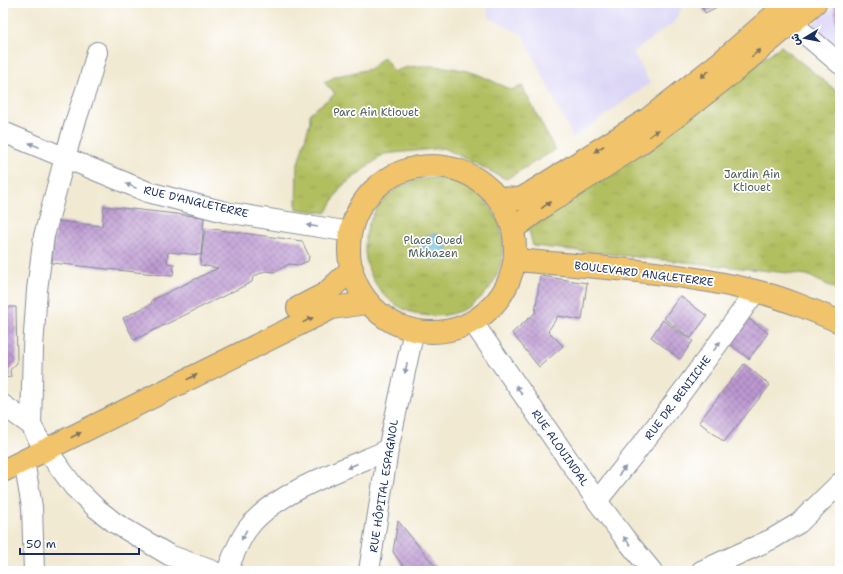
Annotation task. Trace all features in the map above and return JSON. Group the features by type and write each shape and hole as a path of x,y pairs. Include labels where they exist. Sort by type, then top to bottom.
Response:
{"main road":[{"path":"498,198 521,199 648,119 722,61 790,13 815,3"},
{"path":"514,228 545,205 638,145 733,72 790,13"},
{"path":"438,165 461,170 482,182 498,198 508,211 514,228 516,244 515,260 509,282 497,301 481,316 460,327 437,332 414,330 391,321 366,303 352,269 349,248 351,232 359,209 373,190 392,176 414,167 438,165"},
{"name":"BOULEVARD ANGLETERRE","path":"515,260 683,276 756,291 840,322"},
{"path":"3,455 325,294 352,269"},
{"path":"3,471 24,461 38,438 332,308 366,303"}],"street":[{"path":"790,13 840,64"},
{"path":"38,438 33,348 44,236 65,157 89,81 96,52"},
{"name":"RUE D'ANGLETERRE","path":"3,132 65,157 106,176 155,194 225,212 351,232"},
{"name":"RUE DR. BENIICHE","path":"597,501 634,456 703,366 756,291"},
{"name":"RUE ALOUINDAL","path":"472,321 597,501 652,571"},
{"name":"RUE HÔPITAL ESPAGNOL","path":"369,571 388,450 414,330"},
{"path":"3,405 38,438 74,487 96,508 115,523 169,555 213,571"},
{"path":"227,571 248,528 260,514 276,502 308,485 388,450"},
{"path":"24,461 32,507 34,571"},
{"path":"701,571 772,539 799,523 840,483"}],"shaded area":[{"path":"486,3 685,3 673,23 633,52 650,83 573,138 523,35 490,18"},
{"path":"840,3 840,54 809,27"}],"green space":[{"name":"Jardin Ain Ktiouet","path":"781,46 840,94 840,291 807,275 533,246 528,227"},
{"name":"Parc Ain Ktiouet","path":"384,57 394,72 412,67 447,67 477,74 511,90 522,86 555,150 506,179 444,148 384,154 341,187 326,213 296,209 297,167 310,122 310,113 335,94 324,82 337,76 370,69"},
{"name":"Place Oued Mkhazen","path":"427,178 441,178 460,183 483,198 498,221 502,234 502,260 498,273 483,296 460,311 441,316 427,316 408,311 385,296 370,273 365,254 365,240 370,221 385,198 408,183"}],"water":[{"path":"434,234 443,238 447,247 443,256 434,260 425,256 421,247 425,238"}],"building":[{"path":"700,3 720,3 721,5 705,13"},
{"path":"835,3 840,3 840,33 837,31"},
{"path":"104,206 204,217 201,255 168,252 167,263 174,264 173,276 52,263 56,221 102,226"},
{"path":"205,228 302,241 309,256 308,261 299,265 289,264 274,272 265,271 253,277 252,282 134,340 123,318 151,304 152,300 218,268 200,265"},
{"path":"540,276 587,283 582,320 558,316 548,331 563,346 539,367 512,333 535,313"},
{"path":"680,296 707,316 691,338 664,318"},
{"path":"3,307 16,307 17,363 10,370 11,377 3,378"},
{"path":"745,316 768,333 749,359 727,342"},
{"path":"663,320 693,341 680,359 651,337"},
{"path":"744,364 770,385 724,442 699,422"},
{"path":"398,521 436,567 406,570 393,552"}]}
